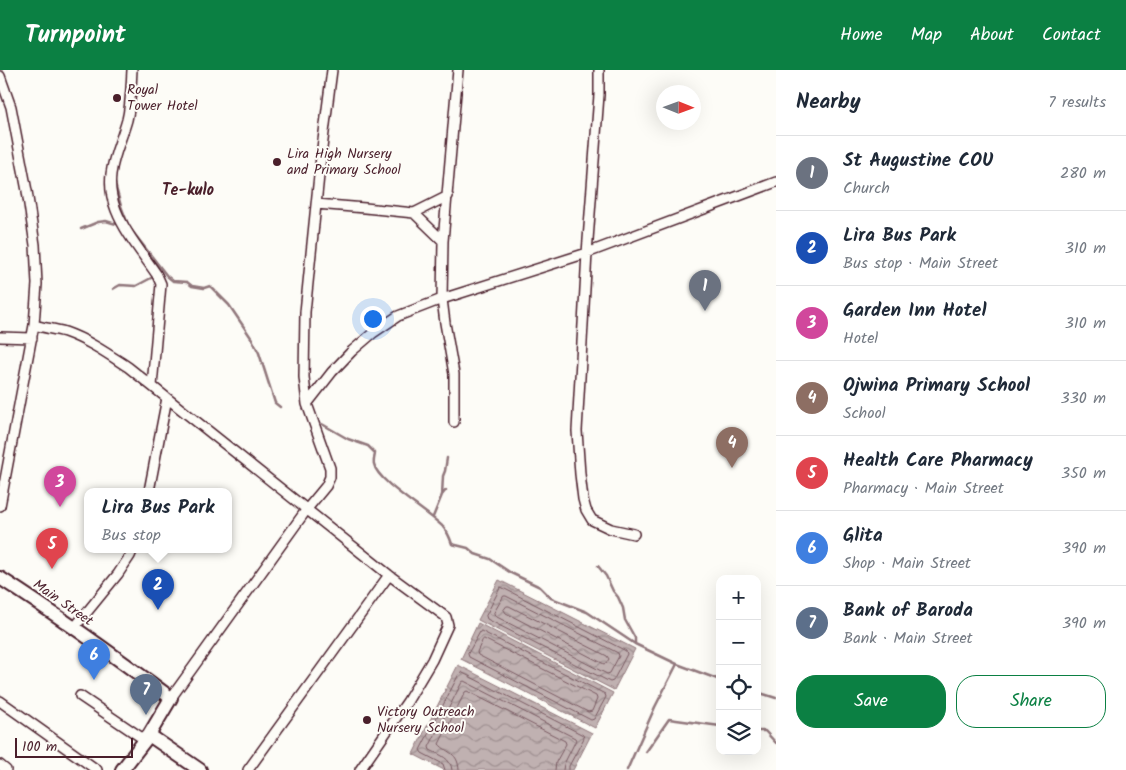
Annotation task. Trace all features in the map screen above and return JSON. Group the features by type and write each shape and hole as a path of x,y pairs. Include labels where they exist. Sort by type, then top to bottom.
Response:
{"street":[{"path":"132,70 130,105 127,120 114,157 110,183 115,208 122,222 161,284 152,386"},
{"path":"122,770 147,738 171,698 307,509 326,486 330,477 330,468 307,404 304,377 305,312 332,70"},
{"path":"454,422 454,374 442,299 443,241 458,70"},
{"path":"599,70 599,95 587,253 577,431 583,499 586,510 592,520 611,529 634,534"},
{"path":"0,76 11,107 27,191 35,246 37,284 32,338 0,506"},
{"path":"307,404 332,372 352,351 373,333 398,316 442,299 587,253 776,182"},
{"path":"316,204 414,213 448,196"},
{"path":"414,213 443,241"},
{"path":"34,325 65,332 107,352 389,575 446,617 448,625 427,668 407,702 360,770"},
{"path":"0,337 32,338"},
{"path":"150,488 167,398"},
{"path":"74,628 118,574 131,553"},
{"path":"248,770 389,575"},
{"name":"Main Street","path":"0,578 116,657 171,698"},
{"path":"80,696 200,770"},
{"path":"0,701 97,770"},
{"path":"0,765 6,770"}],"water":[{"path":"499,580 635,649 614,690 478,620"},
{"path":"478,623 613,693 595,728 461,659"},
{"path":"458,665 592,733 573,770 444,770 413,754"}],"waterway":[{"path":"115,184 129,227 167,276 173,281 187,282 192,286 204,288 210,286 229,305 252,339 259,353 275,403 280,407"},
{"path":"81,229 98,222 106,221 116,224"},
{"path":"113,289 120,285 136,286 153,277"},
{"path":"322,424 348,439 368,446 375,453 374,464 377,471 393,488 443,527 448,533 452,544 468,548 475,554 490,559 511,573 540,587 551,598 587,612 635,644 677,664 716,679"},
{"path":"442,495 443,476 447,458"},
{"path":"433,517 446,490"},
{"path":"598,566 618,597 623,608 625,620 635,638 635,644"},
{"path":"627,770 655,707 677,664"},
{"path":"761,693 776,698"},
{"path":"646,752 669,719 716,725"},
{"path":"761,731 765,731 776,743"}],"place":[{"name":"Royal Tower Hotel","path":"117,98"},
{"name":"Lira High Nursery and Primary School","path":"277,162"},
{"name":"St Augustine COU","path":"705,311"},
{"name":"Ojwina Primary School","path":"732,468"},
{"name":"Garden Inn Hotel","path":"60,507"},
{"name":"Health Care Pharmacy","path":"52,569"},
{"name":"Lira Bus Park","path":"158,610"},
{"name":"Glita","path":"94,680"},
{"name":"Bank of Baroda","path":"146,715"},
{"name":"Victory Outreach Nursery School","path":"367,720"}],"district":[{"name":"Te-kulo","path":"188,190"}]}
